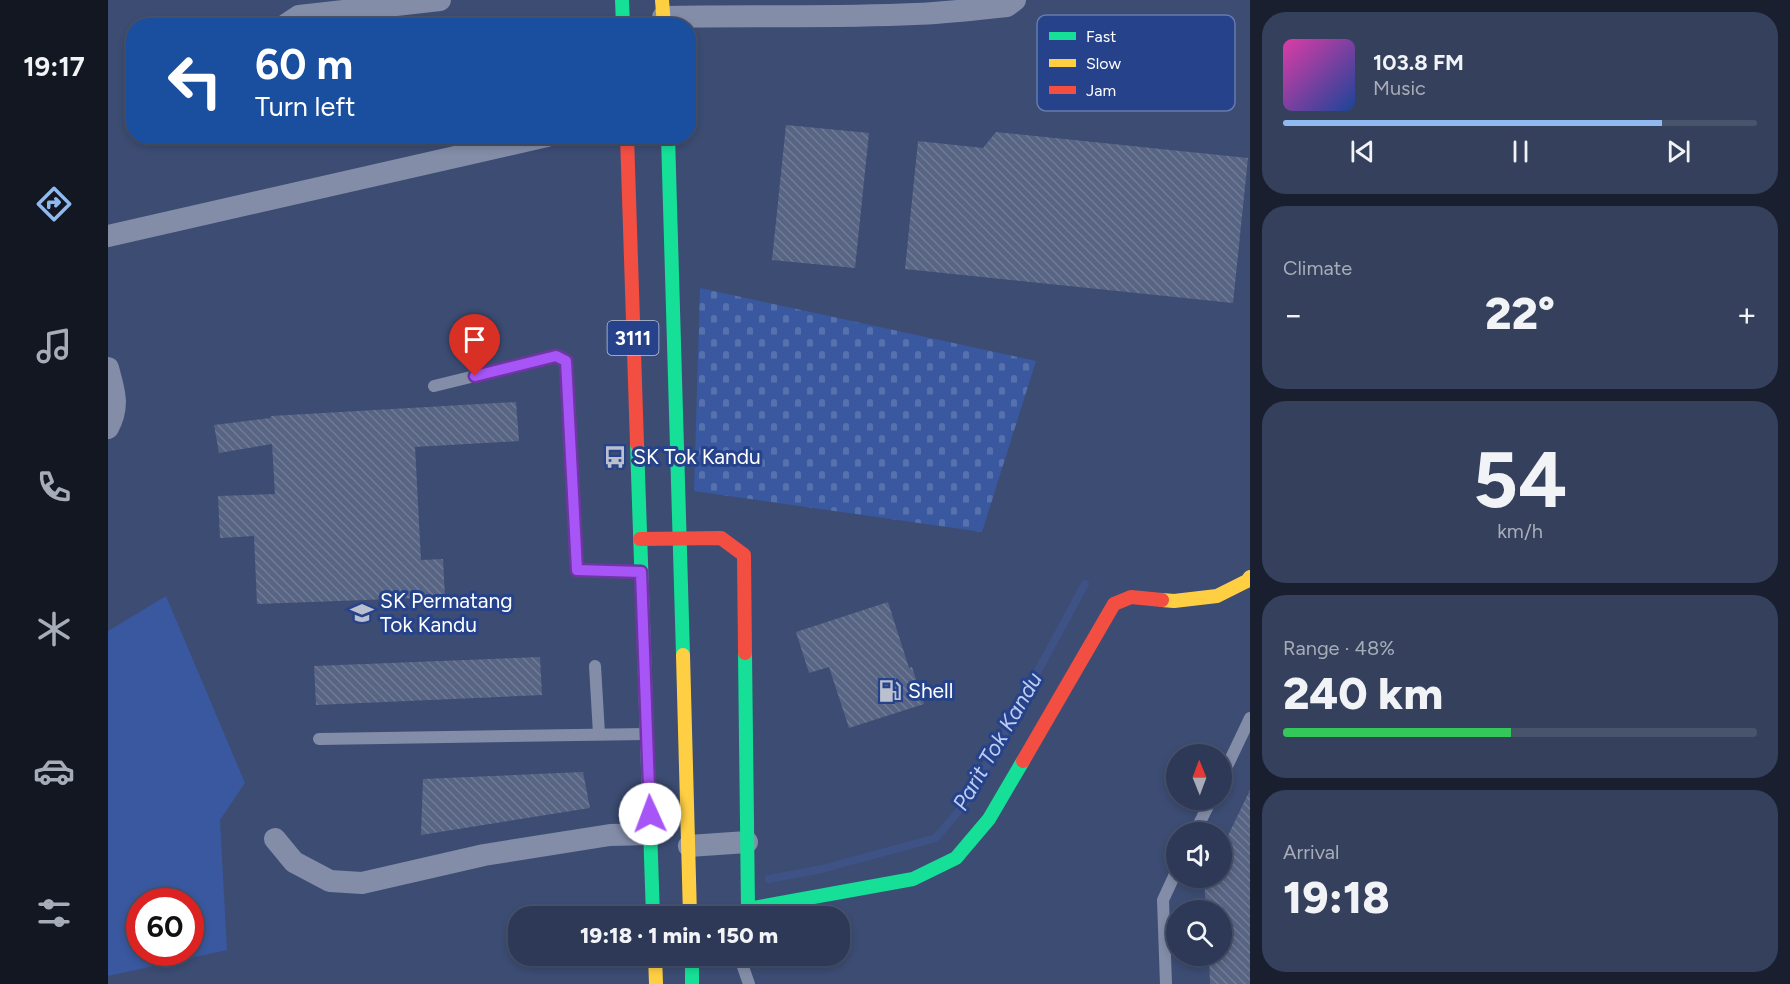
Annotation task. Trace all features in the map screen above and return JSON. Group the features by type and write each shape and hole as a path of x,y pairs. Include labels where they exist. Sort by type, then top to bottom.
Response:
{"main road":[{"path":"622,0 623,18"},
{"name":"3111","path":"627,144 653,906"},
{"name":"3111","path":"668,144 690,906"},
{"path":"640,539 721,538 744,555 748,906"},
{"path":"782,906 913,879 956,858 989,819 1114,604 1131,597 1174,601 1217,596 1247,581 1250,577"},
{"path":"655,966 656,984"},
{"path":"692,966 692,984"}],"street":[{"path":"294,17 440,0"},
{"path":"663,14 809,16 918,14 1007,6 1015,0"},
{"path":"108,236 512,144"},
{"path":"108,368 116,399 112,421 108,428"},
{"path":"275,838 294,862 330,881 362,883 484,855 610,836 651,834"},
{"path":"689,846 747,842"}],"lane":[{"path":"434,386 556,356 566,361 577,570 641,572"},
{"path":"596,666 598,735"},
{"path":"1232,756 1250,718"},
{"path":"319,739 647,734"},
{"path":"1166,984 1162,900 1168,888"},
{"path":"743,966 749,984"}],"green space":[{"path":"700,288 1036,361 982,532 694,491"},
{"path":"166,596 245,783 220,820 227,950 204,955 204,888 126,888 126,966 154,966 108,976 108,631"}],"building":[{"path":"786,125 869,133 855,268 772,260"},
{"path":"996,132 1248,158 1233,303 905,269 918,141 983,148"},
{"path":"516,402 519,441 415,447 421,560 443,559 445,597 257,604 254,536 220,538 218,496 275,494 272,444 219,453 214,425 271,418 271,416"},
{"path":"888,602 909,668 912,667 924,704 849,728 829,667 809,673 796,632"},
{"path":"540,657 542,695 316,705 314,666"},
{"path":"583,772 590,808 421,835 423,779"},
{"path":"1250,790 1250,984 1210,984 1209,966 1232,966 1232,900 1205,900 1205,888 1232,888 1232,827"}],"waterway":[{"name":"Parit Tok Kandu","path":"769,879 822,869 936,838 968,800 1085,584"}],"traffic: fast":[{"path":"622,0 623,18"},
{"path":"668,144 683,655"},
{"path":"637,444 653,906"},
{"path":"745,653 748,909 913,879 956,858 989,819 1023,761"},
{"path":"692,966 692,984"}],"traffic: slow":[{"path":"662,0 663,18"},
{"path":"1162,600 1174,601 1217,596 1247,581 1250,577"},
{"path":"683,655 690,906"},
{"path":"655,966 656,984"}],"traffic: jam":[{"path":"627,144 637,444"},
{"path":"640,539 721,538 744,555 745,653"},
{"path":"1023,761 1114,604 1131,597 1162,600"}],"place":[{"name":"SK Tok Kandu","path":"615,457"},
{"name":"SK Permatang Tok Kandu","path":"362,613"},
{"name":"Shell","path":"890,691"}],"route":[{"path":"475,376 556,356 566,361 577,570 641,572 650,814"}]}
